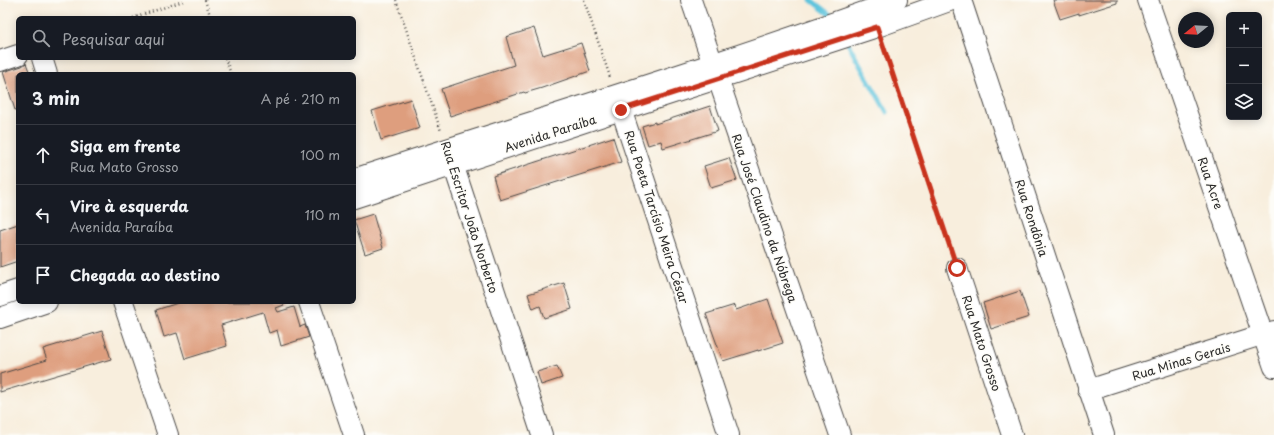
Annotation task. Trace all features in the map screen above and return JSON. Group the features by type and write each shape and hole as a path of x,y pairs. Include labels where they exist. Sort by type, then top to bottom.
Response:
{"street":[{"name":"Rua José Claudino da Nóbrega","path":"691,0 840,435"},
{"name":"Avenida Paraíba","path":"865,21 897,0"},
{"name":"Avenida Paraíba","path":"356,197 450,157 865,21 952,0"},
{"name":"Rua Rondônia","path":"962,0 1088,390 1104,435"},
{"name":"Rua Acre","path":"1148,0 1269,333 1274,367"},
{"path":"0,61 16,56"},
{"path":"43,60 46,72"},
{"name":"Rua Poeta Tarcísio Meira César","path":"618,102 729,435"},
{"name":"Avenida Paraíba","path":"356,179 450,157"},
{"name":"Rua Escritor João Norberto","path":"450,157 542,435"},
{"name":"Rua Mato Grosso","path":"957,268 1012,435"},
{"path":"0,296 16,291"},
{"path":"0,318 41,304"},
{"path":"124,304 168,435"},
{"path":"310,304 354,435"},
{"name":"Rua Minas Gerais","path":"1088,390 1269,333"}],"path":[{"path":"138,16 186,0"},
{"path":"205,0 210,16"},
{"name":"Rua Escritor João Norberto","path":"396,0 450,157"},
{"path":"584,0 618,102"},
{"path":"865,21 957,268"},
{"path":"226,60 230,72"}],"building":[{"path":"1053,0 1117,0 1117,3 1079,15 1079,13 1060,19"},
{"path":"534,28 543,55 581,43 590,71 542,88 524,92 450,116 441,89 514,65 506,37"},
{"path":"26,63 29,72 16,72 15,110 3,72 22,66"},
{"path":"411,99 420,128 381,140 372,111"},
{"path":"710,106 718,131 663,148 661,141 648,145 642,126 655,122 655,124"},
{"path":"613,137 621,162 500,200 493,176"},
{"path":"729,158 737,180 711,188 704,166"},
{"path":"373,214 383,248 365,254 356,226 356,219"},
{"path":"16,225 16,262 0,267 0,230"},
{"path":"564,283 572,309 544,318 540,306 533,309 528,294"},
{"path":"1020,291 1029,317 991,329 983,303"},
{"path":"768,299 783,343 723,361 706,314 735,305 736,310"},
{"path":"175,304 284,304 276,308 278,312 294,307 300,327 305,325 309,337 281,346 277,330 269,333 263,312 221,325 227,346 185,359 177,333 164,337 156,310"},
{"path":"102,331 111,359 0,392 0,374 47,360 43,349"},
{"path":"557,366 562,378 541,385 537,372"}],"waterway":[{"path":"811,0 833,17"},
{"path":"847,42 887,112"}],"route":[{"path":"621,110 877,27 957,268"}]}
